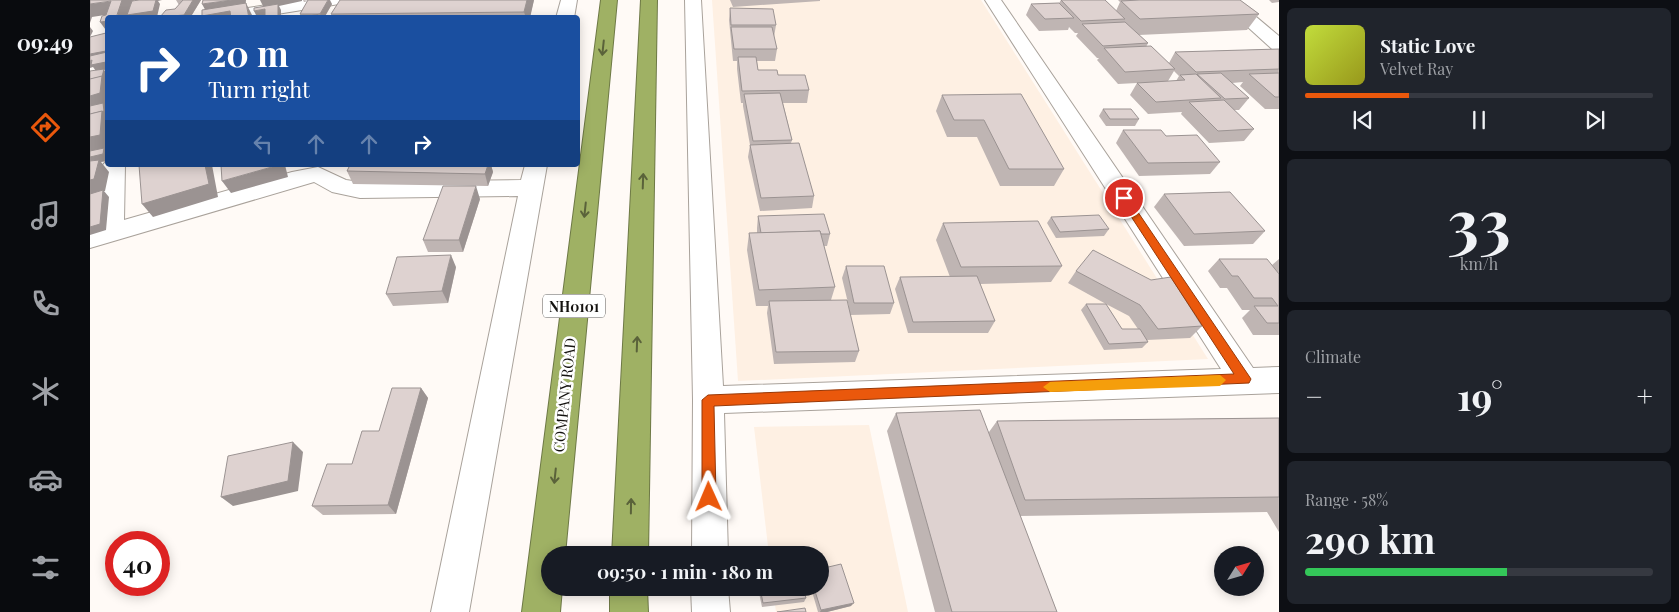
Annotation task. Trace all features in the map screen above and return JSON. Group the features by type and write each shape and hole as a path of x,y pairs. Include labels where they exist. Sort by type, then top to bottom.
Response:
{"highway":[{"name":"COMPANY ROAD","path":"541,612 609,0"},
{"path":"630,546 649,0"},
{"path":"629,596 629,612"}],"street":[{"path":"235,15 333,0"},
{"path":"339,15 350,0"},
{"path":"566,15 569,0"},
{"path":"693,0 708,400 710,546"},
{"path":"993,0 1244,379"},
{"path":"1226,0 1279,45"},
{"path":"114,167 100,236 300,176 318,174 340,187 360,190 534,176 450,612"},
{"path":"708,400 1244,379 1279,380"},
{"path":"710,596 711,612"}],"shaded area":[{"path":"712,0 981,0 1208,359 738,381"},
{"path":"869,425 908,612 776,612 774,596 829,596 829,546 768,546 754,427"}],"building":[{"path":"90,0 122,0 117,15 106,15 111,1 90,4"},
{"path":"156,0 153,11 127,15 132,1"},
{"path":"183,0 193,0 184,15 162,15 166,10 175,9"},
{"path":"203,0 232,0 202,4"},
{"path":"308,0 328,0 320,14 300,14"},
{"path":"340,0 527,0 524,12 331,14"},
{"path":"1061,0 1105,0 1125,19 1081,21"},
{"path":"1240,0 1259,14 1140,19 1121,1"},
{"path":"246,3 248,15 231,15 230,11 202,15 202,10"},
{"path":"1059,3 1074,18 1045,19 1031,4"},
{"path":"278,4 278,15 265,15 265,9 254,11 254,8"},
{"path":"730,8 773,9 776,25 731,25"},
{"path":"105,15 105,21 100,22 102,16"},
{"path":"1125,22 1148,43 1103,46 1082,24"},
{"path":"731,27 772,27 777,49 734,49"},
{"path":"105,33 105,51 90,54 90,37"},
{"path":"1151,46 1175,69 1125,72 1104,48"},
{"path":"1279,49 1279,69 1196,72 1175,52"},
{"path":"105,52 105,62 91,65 92,60 90,61 90,56"},
{"path":"738,57 756,57 758,70 777,70 778,75 805,75 809,90 742,91"},
{"path":"104,69 102,77 90,79 90,71"},
{"path":"1221,73 1249,98 1225,99 1197,74"},
{"path":"1279,73 1279,97 1275,97 1249,74"},
{"path":"1196,74 1221,98 1156,102 1137,83 1185,80 1180,75"},
{"path":"102,76 100,93 90,96 90,79"},
{"path":"780,93 792,140 753,141 744,94"},
{"path":"1021,94 1064,169 1009,169 984,120 954,120 942,95"},
{"path":"1224,100 1254,129 1218,131 1189,102"},
{"path":"103,103 104,111 90,114 90,106"},
{"path":"1103,109 1131,109 1139,119 1110,119"},
{"path":"102,111 100,135 90,137 90,114"},
{"path":"1123,130 1161,130 1166,136 1197,135 1220,162 1148,163"},
{"path":"799,143 814,196 761,198 750,145"},
{"path":"104,148 103,154 90,157 90,151"},
{"path":"99,160 94,179 90,180 90,161"},
{"path":"139,167 205,167 209,184 142,204"},
{"path":"221,167 272,167 222,181"},
{"path":"349,167 487,167 485,174 347,171"},
{"path":"443,186 476,186 459,240 423,240"},
{"path":"103,190 100,224 90,227 90,194"},
{"path":"1230,192 1265,231 1194,234 1164,194"},
{"path":"824,214 830,234 821,234 820,231 761,233 758,216"},
{"path":"1099,215 1109,229 1060,232 1051,217"},
{"path":"1038,221 1062,266 961,267 943,223"},
{"path":"820,231 835,287 759,290 749,233"},
{"path":"1093,250 1151,280 1171,277 1202,326 1158,329 1140,305 1076,271"},
{"path":"451,255 442,291 386,294 397,257"},
{"path":"1219,259 1267,259 1279,274 1279,323 1267,323 1254,306 1278,306 1272,298 1254,298 1238,276 1232,276"},
{"path":"846,266 884,266 894,303 854,303"},
{"path":"977,276 995,321 913,322 900,277"},
{"path":"847,300 859,351 776,352 769,301"},
{"path":"1086,304 1106,304 1122,329 1140,329 1148,342 1109,344"},
{"path":"392,388 421,388 388,505 312,506 327,464 352,464 362,431 379,431"},
{"path":"980,410 1057,612 952,612 896,413"},
{"path":"1279,418 1279,497 1025,500 997,421"},
{"path":"293,442 288,481 221,497 228,456"},
{"path":"841,564 854,603 821,610 817,596 829,596 829,567"},
{"path":"762,596 805,596 806,598 763,603"},
{"path":"805,608 806,612 777,612"}],"slow traffic":[{"path":"1050,387 1220,380"}],"route":[{"path":"709,497 708,400 1244,379 1124,198"}]}
